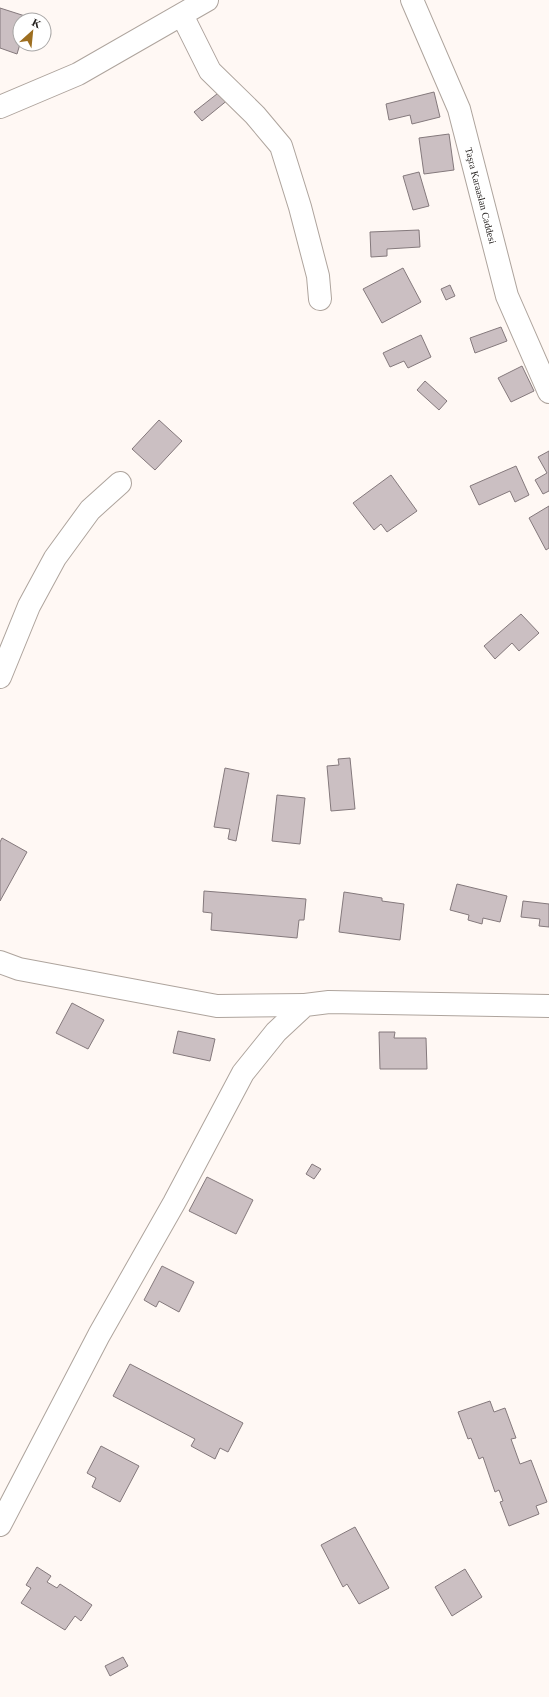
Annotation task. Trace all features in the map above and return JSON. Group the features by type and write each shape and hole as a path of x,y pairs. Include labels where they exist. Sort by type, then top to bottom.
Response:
{"street":[{"path":"0,107 78,74 207,0"},
{"name":"Taşra Karaaslan Caddesi","path":"412,0 459,109 507,296 549,392"},
{"path":"182,15 210,71 255,115 281,146 300,207 318,276 320,299"},
{"path":"0,677 29,606 55,558 90,510 120,483"},
{"path":"0,962 19,969 217,1006 304,1005 329,1002 549,1006"},
{"path":"0,1525 99,1335 174,1204 243,1073 276,1032 304,1005"}],"building":[{"path":"0,8 12,12 12,52 18,52 17,54 0,48"},
{"path":"222,90 229,99 202,121 194,112"},
{"path":"434,92 440,117 412,124 410,115 389,120 386,104"},
{"path":"449,134 454,170 424,174 419,138"},
{"path":"419,172 429,206 413,210 403,176"},
{"path":"419,230 420,247 387,249 387,256 371,257 370,232"},
{"path":"403,268 421,302 382,323 363,289"},
{"path":"450,285 455,296 446,300 441,289"},
{"path":"501,327 507,341 475,353 470,338"},
{"path":"421,335 431,357 408,368 404,361 390,367 383,353"},
{"path":"522,366 534,391 511,402 498,378"},
{"path":"425,381 447,401 439,410 417,390"},
{"path":"159,420 182,441 155,470 132,449"},
{"path":"549,451 549,491 543,494 535,480 547,473 538,457"},
{"path":"516,466 529,495 515,502 510,491 479,505 470,486"},
{"path":"391,475 417,511 387,532 381,524 374,530 353,503"},
{"path":"549,506 549,548 546,550 529,518"},
{"path":"521,614 539,633 519,651 512,643 495,659 484,646"},
{"path":"350,758 355,809 331,811 327,766 339,765 338,759"},
{"path":"225,768 249,773 236,841 228,839 230,829 214,827"},
{"path":"277,795 305,798 300,844 272,841"},
{"path":"2,838 27,852 0,901 0,842"},
{"path":"457,884 507,896 500,922 483,918 482,924 468,920 469,915 450,910"},
{"path":"204,891 306,899 304,920 299,920 297,938 211,930 212,913 203,912"},
{"path":"344,892 382,898 382,901 404,904 400,940 339,932"},
{"path":"523,901 549,904 549,927 539,926 540,919 521,917"},
{"path":"72,1003 104,1020 88,1049 56,1033"},
{"path":"178,1031 215,1039 210,1061 173,1053"},
{"path":"379,1032 395,1032 394,1038 426,1038 427,1069 380,1069"},
{"path":"312,1164 321,1169 314,1179 306,1174"},
{"path":"207,1177 253,1200 236,1234 189,1211"},
{"path":"162,1266 194,1282 179,1312 159,1301 156,1307 144,1300"},
{"path":"130,1364 243,1423 228,1452 220,1448 215,1459 191,1446 195,1439 113,1396"},
{"path":"490,1401 494,1412 505,1408 516,1438 511,1439 520,1464 531,1460 547,1502 536,1506 539,1514 509,1526 500,1502 503,1501 499,1490 495,1492 483,1457 479,1459 471,1438 468,1439 458,1412"},
{"path":"101,1446 139,1466 120,1502 92,1487 96,1478 87,1473"},
{"path":"355,1527 389,1588 359,1604 347,1584 343,1587 321,1545"},
{"path":"37,1567 51,1576 47,1582 57,1588 60,1584 92,1605 81,1621 75,1616 65,1630 21,1603 31,1588 26,1585"},
{"path":"465,1569 482,1597 452,1616 435,1587"},
{"path":"123,1657 128,1666 110,1676 105,1666"}]}
